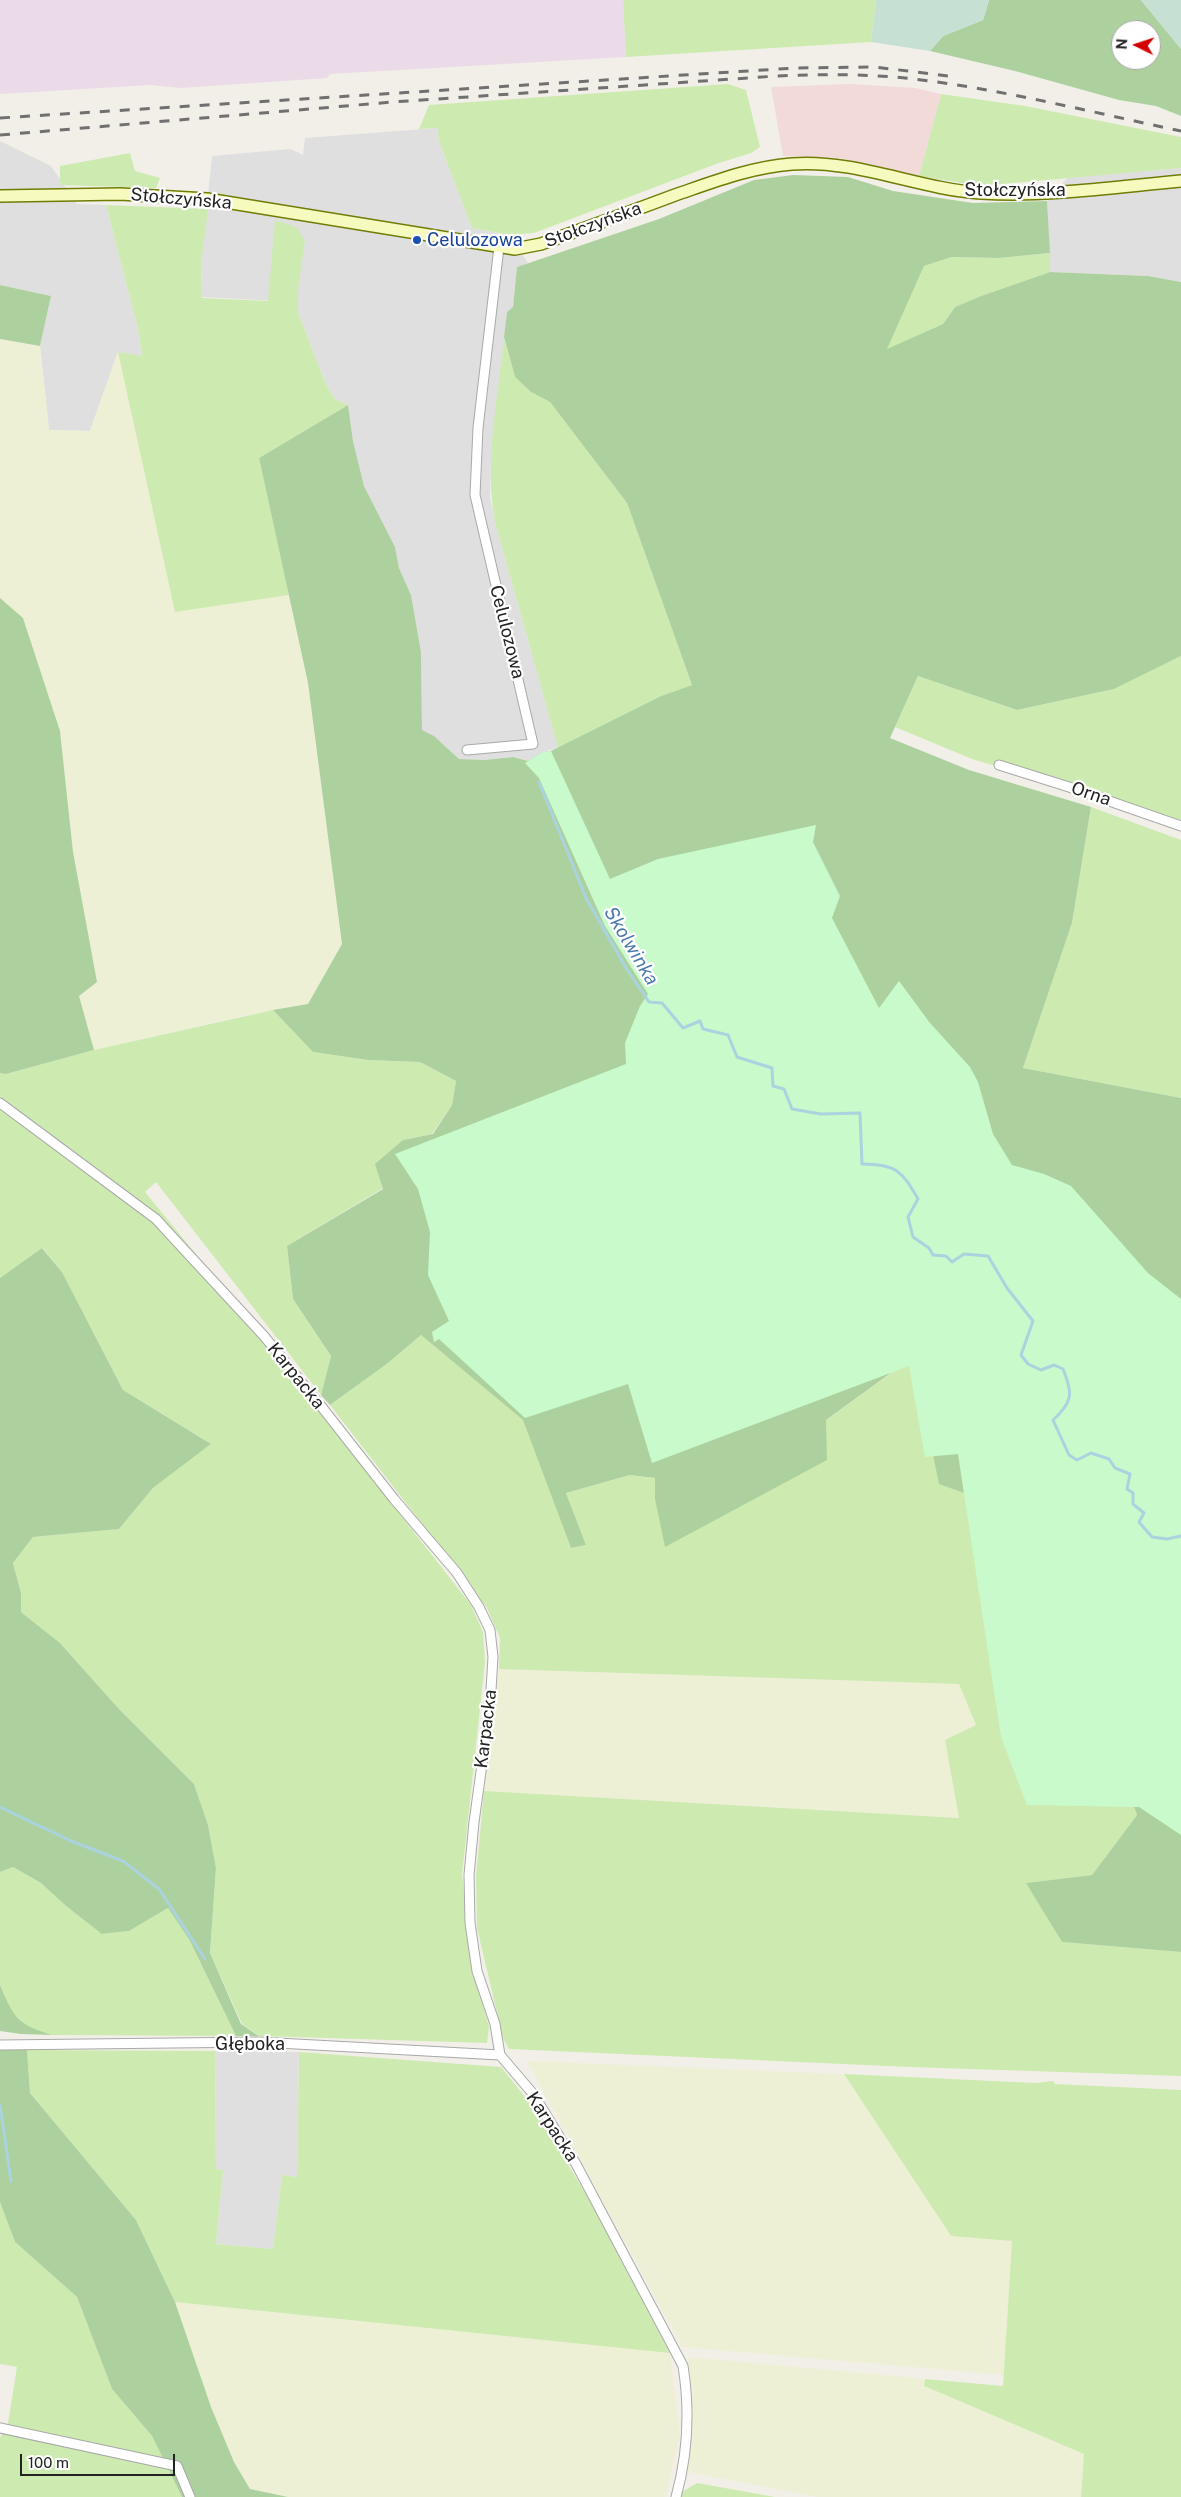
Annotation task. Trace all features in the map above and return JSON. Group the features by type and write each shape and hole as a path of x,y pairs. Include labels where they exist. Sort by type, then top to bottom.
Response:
{"street":[{"name":"Stołczyńska","path":"0,196 120,194 207,199 515,249 541,244 709,182 764,168 793,164 816,164 871,172 925,185 981,193 1028,193 1181,182"},
{"name":"Celulozowa","path":"468,750 533,744 475,495 478,428 499,247"},
{"name":"Orna","path":"999,766 1070,787 1181,826"},
{"name":"Karpacka","path":"0,1102 156,1219 264,1336 457,1574 479,1607 490,1630 493,1657 490,1708 474,1822 469,1875 470,1923 476,1971 495,2024 500,2054 534,2095 576,2164 683,2366 688,2396 687,2435 676,2497"},
{"name":"Głęboka","path":"0,2045 259,2042 500,2054"},
{"path":"0,2428 177,2466 190,2497"}],"shaded area":[{"path":"0,0 623,0 626,57 330,74 327,78 181,88 150,85 0,94"},
{"path":"850,84 916,88 941,94 919,176 840,158 783,156 771,87"},
{"path":"437,128 439,142 472,228 510,235 528,263 517,268 513,307 507,312 491,463 490,497 495,522 558,748 543,752 528,761 513,757 484,760 459,759 434,736 422,731 421,652 411,595 399,568 395,547 364,486 353,441 348,405 335,399 324,380 298,312 298,302 202,297 201,264 212,156 290,149 303,155 305,138"},
{"path":"0,141 51,166 77,204 106,205 138,329 142,357 118,352 90,431 49,430 40,346 51,296 0,285"},
{"path":"1181,168 1181,282 1148,276 1050,272 1047,201 1068,177"},
{"path":"215,2051 299,2052 297,2177 282,2175 273,2249 216,2244 223,2170 216,2169"}],"green space":[{"path":"623,0 876,0 871,42 626,57"},
{"path":"876,0 989,0 983,20 943,36 930,51 871,42"},
{"path":"989,0 1141,0 1157,20 1111,20 1111,70 1161,70 1161,24 1181,49 1181,116 1156,106 1119,100 1015,71 930,51 943,36 983,20"},
{"path":"1141,0 1181,0 1181,49 1161,24 1161,20 1157,20"},
{"path":"728,84 746,90 760,147 751,153 716,164 534,233 510,235 472,228 439,142 437,128 419,129 429,105"},
{"path":"941,94 1025,106 1181,137 1181,168 980,186 919,176"},
{"path":"130,153 135,171 160,178 156,188 60,185 60,166"},
{"path":"793,175 848,177 893,191 973,203 1047,201 1050,253 999,258 952,257 924,266 887,349 943,324 955,307 1050,272 1148,276 1181,282 1181,656 1114,689 1017,710 918,676 890,738 969,770 1091,807 1072,923 1023,1068 1181,1098 1181,1561 978,1498 939,1484 913,1357 826,1420 827,1460 665,1547 655,1499 655,1478 630,1475 566,1493 586,1545 571,1548 523,1420 421,1335 388,1363 330,1405 321,1395 331,1356 293,1299 287,1246 383,1189 375,1164 403,1140 433,1134 452,1105 456,1081 420,1062 368,1060 313,1052 273,1010 308,1004 342,944 308,683 259,458 348,405 353,441 364,486 395,547 399,568 411,595 421,652 422,730 434,736 459,759 484,760 513,757 528,761 661,696 692,685 627,503 550,402 531,392 515,377 504,337 507,312 513,307 517,267 659,219 754,180"},
{"path":"106,205 208,209 201,264 202,298 268,301 275,220 296,227 305,240 298,290 298,312 324,380 335,399 348,405 259,458 289,595 175,612 118,352 142,356 138,329"},
{"path":"1050,253 1050,272 955,307 943,324 886,350 924,266 952,257 999,258"},
{"path":"0,285 51,296 40,346 0,339"},
{"path":"504,338 515,377 531,392 550,402 627,503 692,685 661,696 558,748 495,522 492,499 491,453"},
{"path":"0,339 40,346 49,430 90,431 118,352 175,612 289,595 308,683 342,944 308,1004 247,1015 94,1050 79,996 73,852 60,731 23,618 0,598"},
{"path":"0,598 23,618 60,731 73,852 97,982 79,996 94,1050 6,1074 0,1073"},
{"path":"1181,656 1181,821 972,759 895,727 918,676 1017,710 1114,689"},
{"path":"551,751 610,879 658,859 816,825 813,842 840,896 832,918 879,1008 899,981 930,1023 970,1067 978,1082 993,1134 1012,1165 1044,1174 1071,1186 1148,1273 1181,1299 1181,1835 1139,1807 1027,1805 1001,1737 958,1454 925,1457 909,1366 652,1463 628,1384 525,1418 439,1339 434,1342 432,1332 449,1321 428,1275 430,1232 418,1189 395,1154 626,1064 625,1043 640,1006 648,994 605,926 539,778 525,763 543,752"},
{"path":"1091,807 1181,840 1181,1098 1023,1068 1072,923"},
{"path":"273,1010 313,1052 368,1060 420,1062 456,1081 452,1105 432,1134 403,1140 383,1188 287,1246 293,1299 331,1356 321,1395 156,1182 145,1192 208,1269 471,1605 483,1632 485,1662 462,1875 471,1961 489,2027 487,2043 260,2036 242,2024 210,1953 216,1868 208,1825 194,1784 119,1709 60,1643 21,1612 21,1593 13,1563 33,1537 119,1529 153,1488 211,1444 123,1390 62,1272 43,1248 0,1278 0,1073 6,1074 94,1050"},
{"path":"42,1248 62,1272 123,1390 211,1444 153,1488 119,1529 33,1537 13,1563 21,1593 21,1612 60,1643 119,1709 194,1784 208,1825 216,1868 210,1953 241,2024 259,2036 236,2036 190,1941 168,1908 129,1931 102,1934 66,1906 41,1883 13,1867 0,1872 0,1278"},
{"path":"421,1335 524,1420 571,1548 586,1545 566,1493 630,1475 655,1478 655,1499 826,1420 914,1357 978,1498 1101,1714 1137,1815 1092,1875 1027,1883 1062,1942 1181,1952 1181,2076 910,2067 509,2049 503,2038 477,1928 476,1876 484,1791 959,1818 945,1740 976,1725 959,1684 499,1669 500,1638 487,1608 330,1405 388,1363"},
{"path":"1181,1651 1181,1952 1062,1942 1026,1883 1092,1875 1137,1815 1101,1714"},
{"path":"499,1669 959,1684 976,1725 945,1740 959,1818 484,1791"},
{"path":"13,1867 41,1883 66,1906 103,1934 129,1931 168,1908 190,1941 236,2036 52,2035 28,2028 11,2011 0,1985 0,1872"},
{"path":"0,1985 9,2005 18,2018 31,2027 52,2035 0,2031"},
{"path":"0,2050 27,2050 30,2093 136,2220 175,2302 211,2407 234,2462 250,2489 288,2497 182,2497 152,2436 112,2389 77,2297 15,2242 0,2202"},
{"path":"27,2050 215,2051 216,2169 223,2170 216,2244 273,2249 282,2175 297,2177 299,2052 501,2067 534,2108 590,2201 670,2353 175,2302 136,2220 30,2093"},
{"path":"527,2061 844,2074 951,2236 1012,2241 1004,2375 682,2347"},
{"path":"844,2074 1036,2083 1053,2081 1055,2084 1181,2090 1181,2497 1081,2497 1084,2454 924,2386 925,2379 1003,2386 1012,2241 951,2236"},
{"path":"0,2202 15,2242 77,2297 112,2389 152,2436 182,2497 0,2497 0,2438 8,2423 17,2367 0,2364"},
{"path":"175,2302 670,2353 680,2434 666,2497 288,2497 250,2489 234,2462 211,2407"},
{"path":"690,2357 925,2379 924,2386 1084,2454 1081,2497 818,2497 687,2472 693,2432 688,2365"},
{"path":"697,2483 775,2497 679,2497 680,2493"}],"waterway":[{"name":"Skolwinka","path":"539,782 586,898 626,968 649,1002 662,1003 683,1028 700,1021 703,1029 728,1035 737,1057 772,1068 773,1086 784,1089 792,1109 821,1114 860,1113 862,1164 874,1164 897,1171 918,1199 908,1217 913,1237 929,1248 933,1255 946,1256 952,1262 964,1254 988,1256 1007,1288 1033,1321 1021,1355 1028,1364 1041,1370 1054,1365 1063,1369 1070,1391 1069,1397 1060,1414 1053,1420 1069,1455 1077,1460 1091,1453 1109,1459 1115,1468 1130,1474 1127,1489 1133,1493 1133,1504 1144,1513 1139,1522 1152,1537 1167,1539 1181,1536"},
{"path":"0,1807 71,1841 123,1861 159,1889 205,1959"},
{"path":"0,2105 11,2181"}],"railway":[{"path":"0,118 796,68 875,67 948,76"},
{"path":"0,135 393,102 777,76 825,75 873,76 940,82 1044,101 1181,131"}],"place":[{"name":"Celulozowa","path":"417,240"}]}
